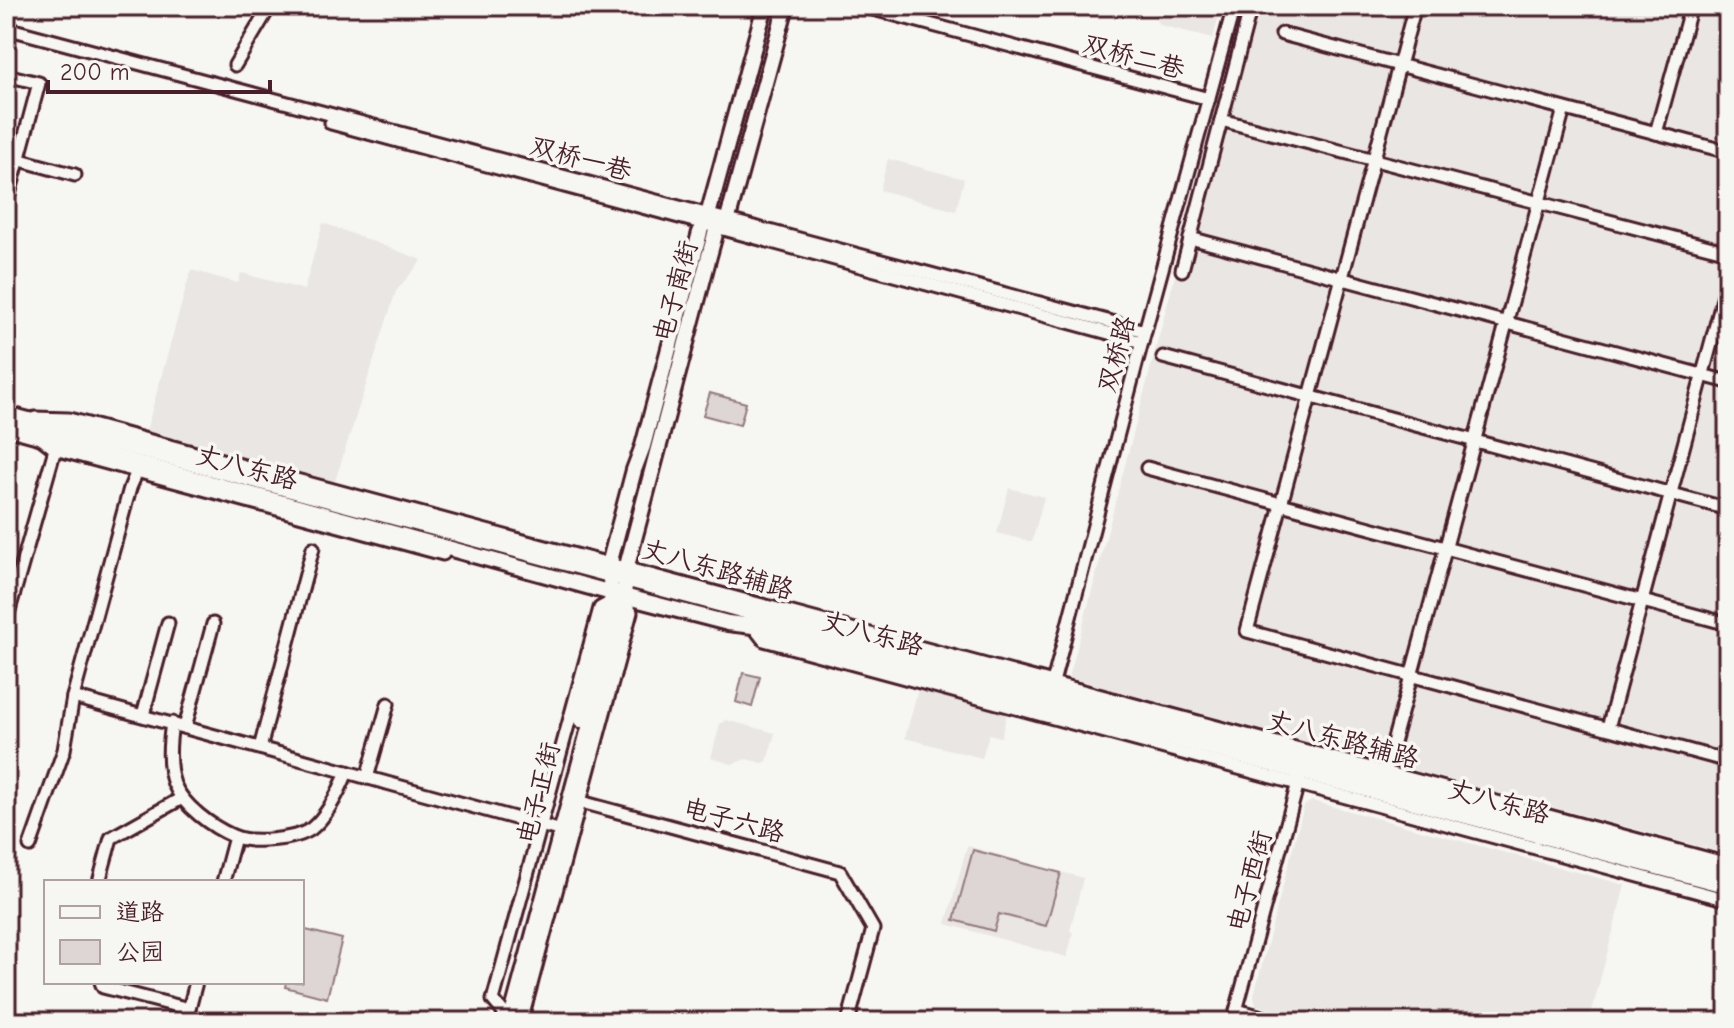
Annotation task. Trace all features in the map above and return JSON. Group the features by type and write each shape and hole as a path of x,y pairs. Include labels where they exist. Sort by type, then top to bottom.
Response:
{"main road":[{"name":"电子南街","path":"617,598 626,573 765,6"},
{"name":"电子南街","path":"610,568 714,220 786,6"},
{"name":"丈八东路","path":"12,415 610,568 1049,698 1728,886"},
{"name":"丈八东路","path":"6,427 476,554 617,598 753,626 818,649 1049,698"},
{"name":"电子正街","path":"553,828 575,800 617,598 610,568"},
{"name":"电子正街","path":"505,1019 553,828 617,598"},
{"name":"丈八东路","path":"1302,767 1384,777 1728,873"}],"street":[{"path":"235,65 270,6"},
{"name":"双桥二巷","path":"862,6 1209,99"},
{"name":"双桥路","path":"1049,698 1234,6"},
{"path":"1182,270 1251,6"},
{"path":"1415,6 1247,631 1728,761"},
{"path":"1656,133 1691,6"},
{"name":"双桥一巷","path":"6,28 1144,336"},
{"path":"1282,34 1728,152"},
{"name":"双桥一巷","path":"6,36 714,220"},
{"path":"6,75 39,83 12,157 6,206"},
{"path":"1384,777 1564,109"},
{"path":"1221,120 1728,252"},
{"path":"12,157 75,175"},
{"path":"1190,238 1728,382"},
{"path":"1608,728 1728,280"},
{"path":"1163,357 1728,509"},
{"path":"38,436 55,449 477,563 498,563"},
{"path":"6,621 55,449"},
{"path":"1147,468 1728,624"},
{"path":"30,846 64,750 73,697 137,471"},
{"path":"260,748 313,548"},
{"path":"143,715 168,623"},
{"path":"185,727 213,624"},
{"path":"73,697 553,828"},
{"name":"丈八东路辅路","path":"1049,698 1302,767 1728,900"},
{"path":"367,778 388,704"},
{"path":"172,723 168,747 174,784 182,798 200,815 235,837 269,840 298,835 312,828 340,790 347,772"},
{"name":"电子西街","path":"1235,1016 1302,767"},
{"name":"丈八东路辅路","path":"1384,777 1728,864"},
{"path":"100,880 111,838 182,798"},
{"path":"521,1022 575,800"},
{"name":"电子六路","path":"575,800 840,872 873,929 848,1022"},
{"path":"224,880 235,837"},
{"path":"102,984 103,987 189,1009 195,984"},
{"path":"1235,1016 1280,1022"}],"shaded area":[{"path":"1158,6 1221,6 1213,38 1160,25 1155,19"},
{"path":"1246,6 1728,6 1728,854 1069,678"},
{"path":"888,159 964,179 956,211 880,190"},
{"path":"323,223 422,260 396,291 334,484 145,435 191,270 238,283 241,273 304,290"},
{"path":"1009,488 1044,497 1032,542 997,533"},
{"path":"918,690 1007,714 1001,737 989,734 982,758 905,738"},
{"path":"726,720 775,733 767,761 746,759 732,764 711,758 720,724"},
{"path":"1312,801 1625,885 1589,1022 1318,1022 1256,1005 1254,995 1304,806"},
{"path":"967,846 1083,878 1067,957 946,924"}],"green space":[{"path":"710,393 746,403 740,425 703,415"},
{"path":"743,673 760,677 752,707 736,702"},
{"path":"973,850 1061,873 1046,926 999,914 994,931 954,920"},
{"path":"304,930 342,939 327,998 285,987 286,984 304,984"}]}
